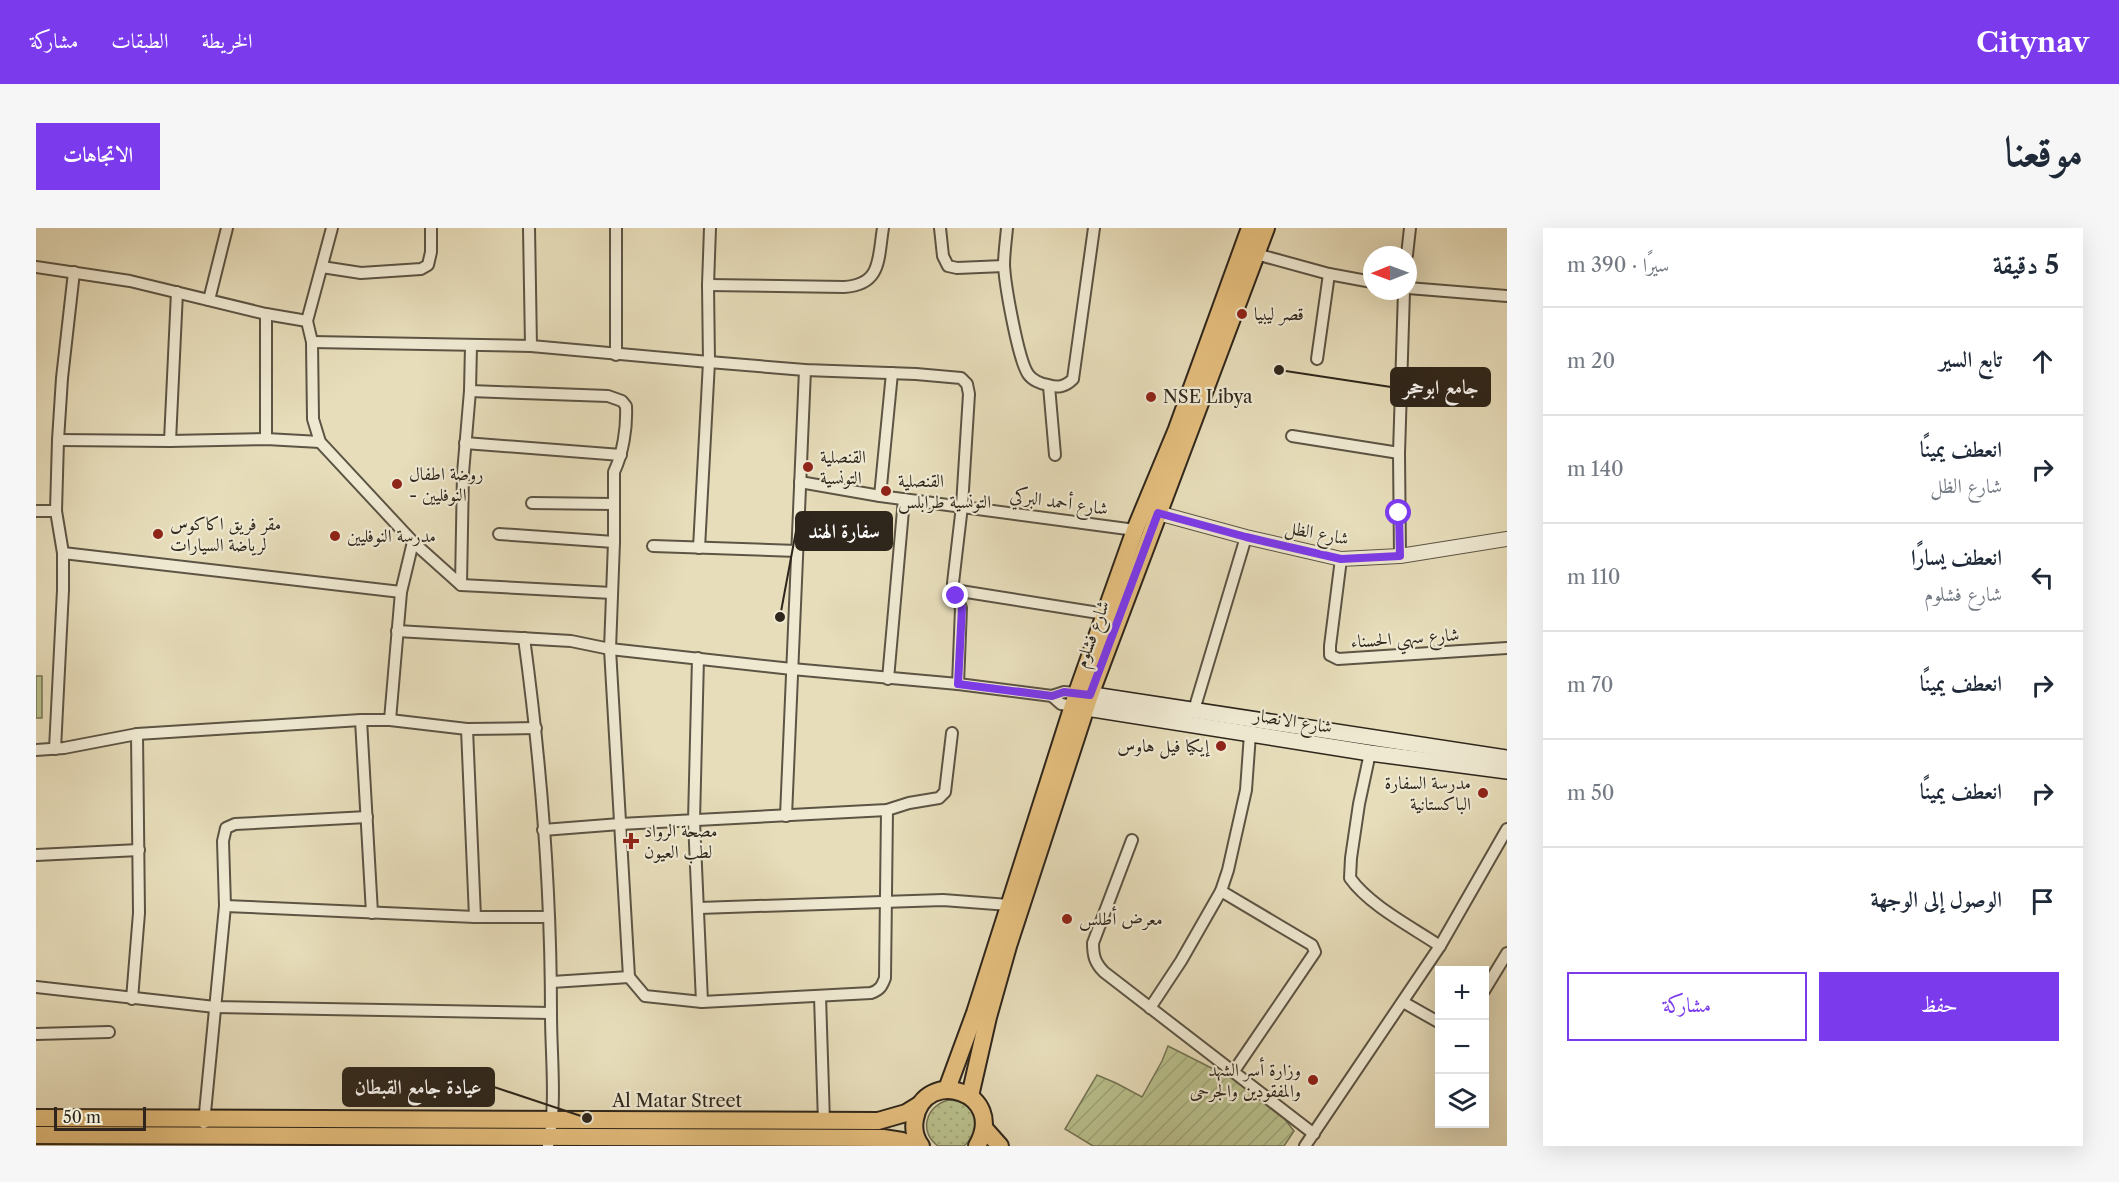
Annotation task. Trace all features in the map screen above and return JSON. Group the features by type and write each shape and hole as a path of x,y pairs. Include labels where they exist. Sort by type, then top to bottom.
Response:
{"main road":[{"name":"شارع فشلوم","path":"970,1096 988,1017 1082,700 1105,614 1135,530 1177,429 1250,228"},
{"name":"شارع فشلوم","path":"947,1089 975,1013 1008,905 1082,700 1158,513 1266,228"},
{"name":"شارع الانصار","path":"1082,700 1194,711 1507,758"},
{"name":"شارع الانصار","path":"1082,700 1250,734 1507,771"},
{"path":"947,1089 970,1096 981,1110 984,1128 977,1146"},
{"name":"Al Matar Street","path":"39,1130 213,1134 550,1134 878,1121 906,1113 927,1097 947,1089"},
{"path":"919,1105 914,1124 915,1134 921,1146"},
{"path":"984,1128 1000,1146"},
{"path":"213,1134 280,1141 490,1141 550,1134 883,1138 915,1146"}],"street":[{"path":"209,300 227,228"},
{"path":"332,228 307,321 312,342 311,407 320,442 413,542 461,585 612,593"},
{"path":"322,267 361,273 421,269 428,266 432,252 431,228"},
{"path":"529,228 531,346"},
{"path":"616,228 616,355"},
{"path":"699,548 709,362 710,228"},
{"path":"708,285 844,287 861,284 869,280 876,269 883,228"},
{"path":"940,228 943,256 948,266 1004,266"},
{"path":"1007,228 1004,266 1016,334 1026,371 1032,379 1049,386 1064,386 1073,379 1094,228"},
{"path":"1408,246 1410,228"},
{"path":"1256,254 1329,274 1363,280"},
{"path":"36,267 130,281 267,314 307,321"},
{"path":"55,748 63,616 63,553 56,511 58,440 62,378 74,272"},
{"path":"1317,358 1329,274"},
{"path":"1417,289 1507,296"},
{"path":"170,441 177,292"},
{"path":"1400,556 1399,453 1404,300"},
{"path":"266,439 267,314"},
{"path":"312,342 531,346 616,355 805,369 958,377 967,384 969,394 954,590 962,608 958,684"},
{"path":"461,585 460,548 471,346"},
{"path":"786,816 805,369"},
{"path":"880,496 892,373"},
{"path":"1049,386 1055,455"},
{"path":"470,391 608,396 622,401 627,408 621,456 614,472 610,649 629,977 645,996 702,1002 878,991 885,978 887,810"},
{"path":"1292,436 1399,453"},
{"path":"58,440 266,439 320,442"},
{"path":"465,443 621,456"},
{"name":"شارع أحمد البركي","path":"800,482 880,496 1135,530"},
{"path":"888,679 904,499"},
{"path":"532,503 613,504"},
{"path":"36,511 56,511"},
{"name":"شارع الظل","path":"1158,513 1246,537 1341,559 1400,556 1507,539"},
{"path":"499,534 614,542"},
{"path":"1194,711 1246,537"},
{"path":"390,720 401,592 413,542"},
{"path":"653,546 797,551"},
{"path":"63,553 401,592"},
{"name":"شارع سهي الحسناء","path":"1341,559 1330,646 1330,655 1338,660 1507,648"},
{"path":"954,590 1105,614"},
{"path":"397,631 571,641 610,649 888,679 958,684 1052,696 1064,692 1082,700"},
{"path":"524,638 536,728 549,917 552,982 550,1134"},
{"path":"698,658 694,821 702,1002"},
{"path":"36,750 137,734 362,720 390,720 467,729 536,728"},
{"path":"362,720 372,913"},
{"path":"467,729 475,917"},
{"path":"543,830 887,810 909,803 939,798 945,792 951,733"},
{"path":"132,999 139,913 137,734"},
{"path":"1150,1008 1186,953 1221,891 1246,790 1250,734"},
{"path":"1370,753 1359,804 1350,878 1375,902 1440,946"},
{"path":"213,1134 210,1077 225,906 223,841 226,828 230,825 367,817"},
{"path":"1305,1146 1440,946 1504,842 1507,829"},
{"path":"1132,840 1095,935 1093,955 1096,963 1104,972 1314,1134"},
{"path":"36,855 139,850"},
{"path":"1221,891 1312,945 1315,949 1234,1071"},
{"path":"699,908 948,900 1008,905"},
{"path":"225,906 475,917 549,917"},
{"path":"1489,984 1507,953"},
{"path":"552,982 629,977"},
{"path":"36,987 215,1007 551,1013"},
{"path":"701,988 723,1001"},
{"path":"820,996 825,1122"},
{"path":"1403,1002 1435,1020"},
{"path":"36,1034 109,1032"}],"green space":[{"path":"36,676 42,676 42,718 36,718"},
{"path":"1168,1046 1267,1096 1294,1131 1284,1146 1093,1146 1065,1129 1097,1075 1142,1097"},
{"path":"949,1100 966,1105 974,1117 976,1124 974,1131 964,1146 938,1146 928,1134 927,1120 930,1113 935,1107"}],"place":[{"name":"قصر ليبيا","path":"1242,314"},
{"name":"جامع ابوحجر","path":"1279,370"},
{"name":"NSE Libya","path":"1151,397"},
{"name":"القنصلية التونسية","path":"808,467"},
{"name":"روضة اطفال - النوفليين","path":"397,484"},
{"name":"القنصلية التونسية طرابلس","path":"886,491"},
{"name":"مقر فريق اكاكوس لرياضة السيارات","path":"158,534"},
{"name":"مدرسة النوفليين","path":"335,536"},
{"name":"سفارة الهند","path":"780,617"},
{"name":"إيكيا فيل هاوس","path":"1221,746"},
{"name":"مدرسة السفارة الباكستانية","path":"1483,793"},
{"name":"مصحة الرواد لطب العيون","path":"631,841"},
{"name":"معرض أطلس","path":"1067,919"},
{"name":"وزارة أسر الشهد والمفقودين والجرحى","path":"1313,1080"},
{"name":"عيادة جامع القبطان","path":"587,1118"}],"route":[{"path":"956,596 962,608 958,684 1052,696 1064,692 1090,695 1158,513 1246,537 1341,559 1400,556 1399,513"}]}
